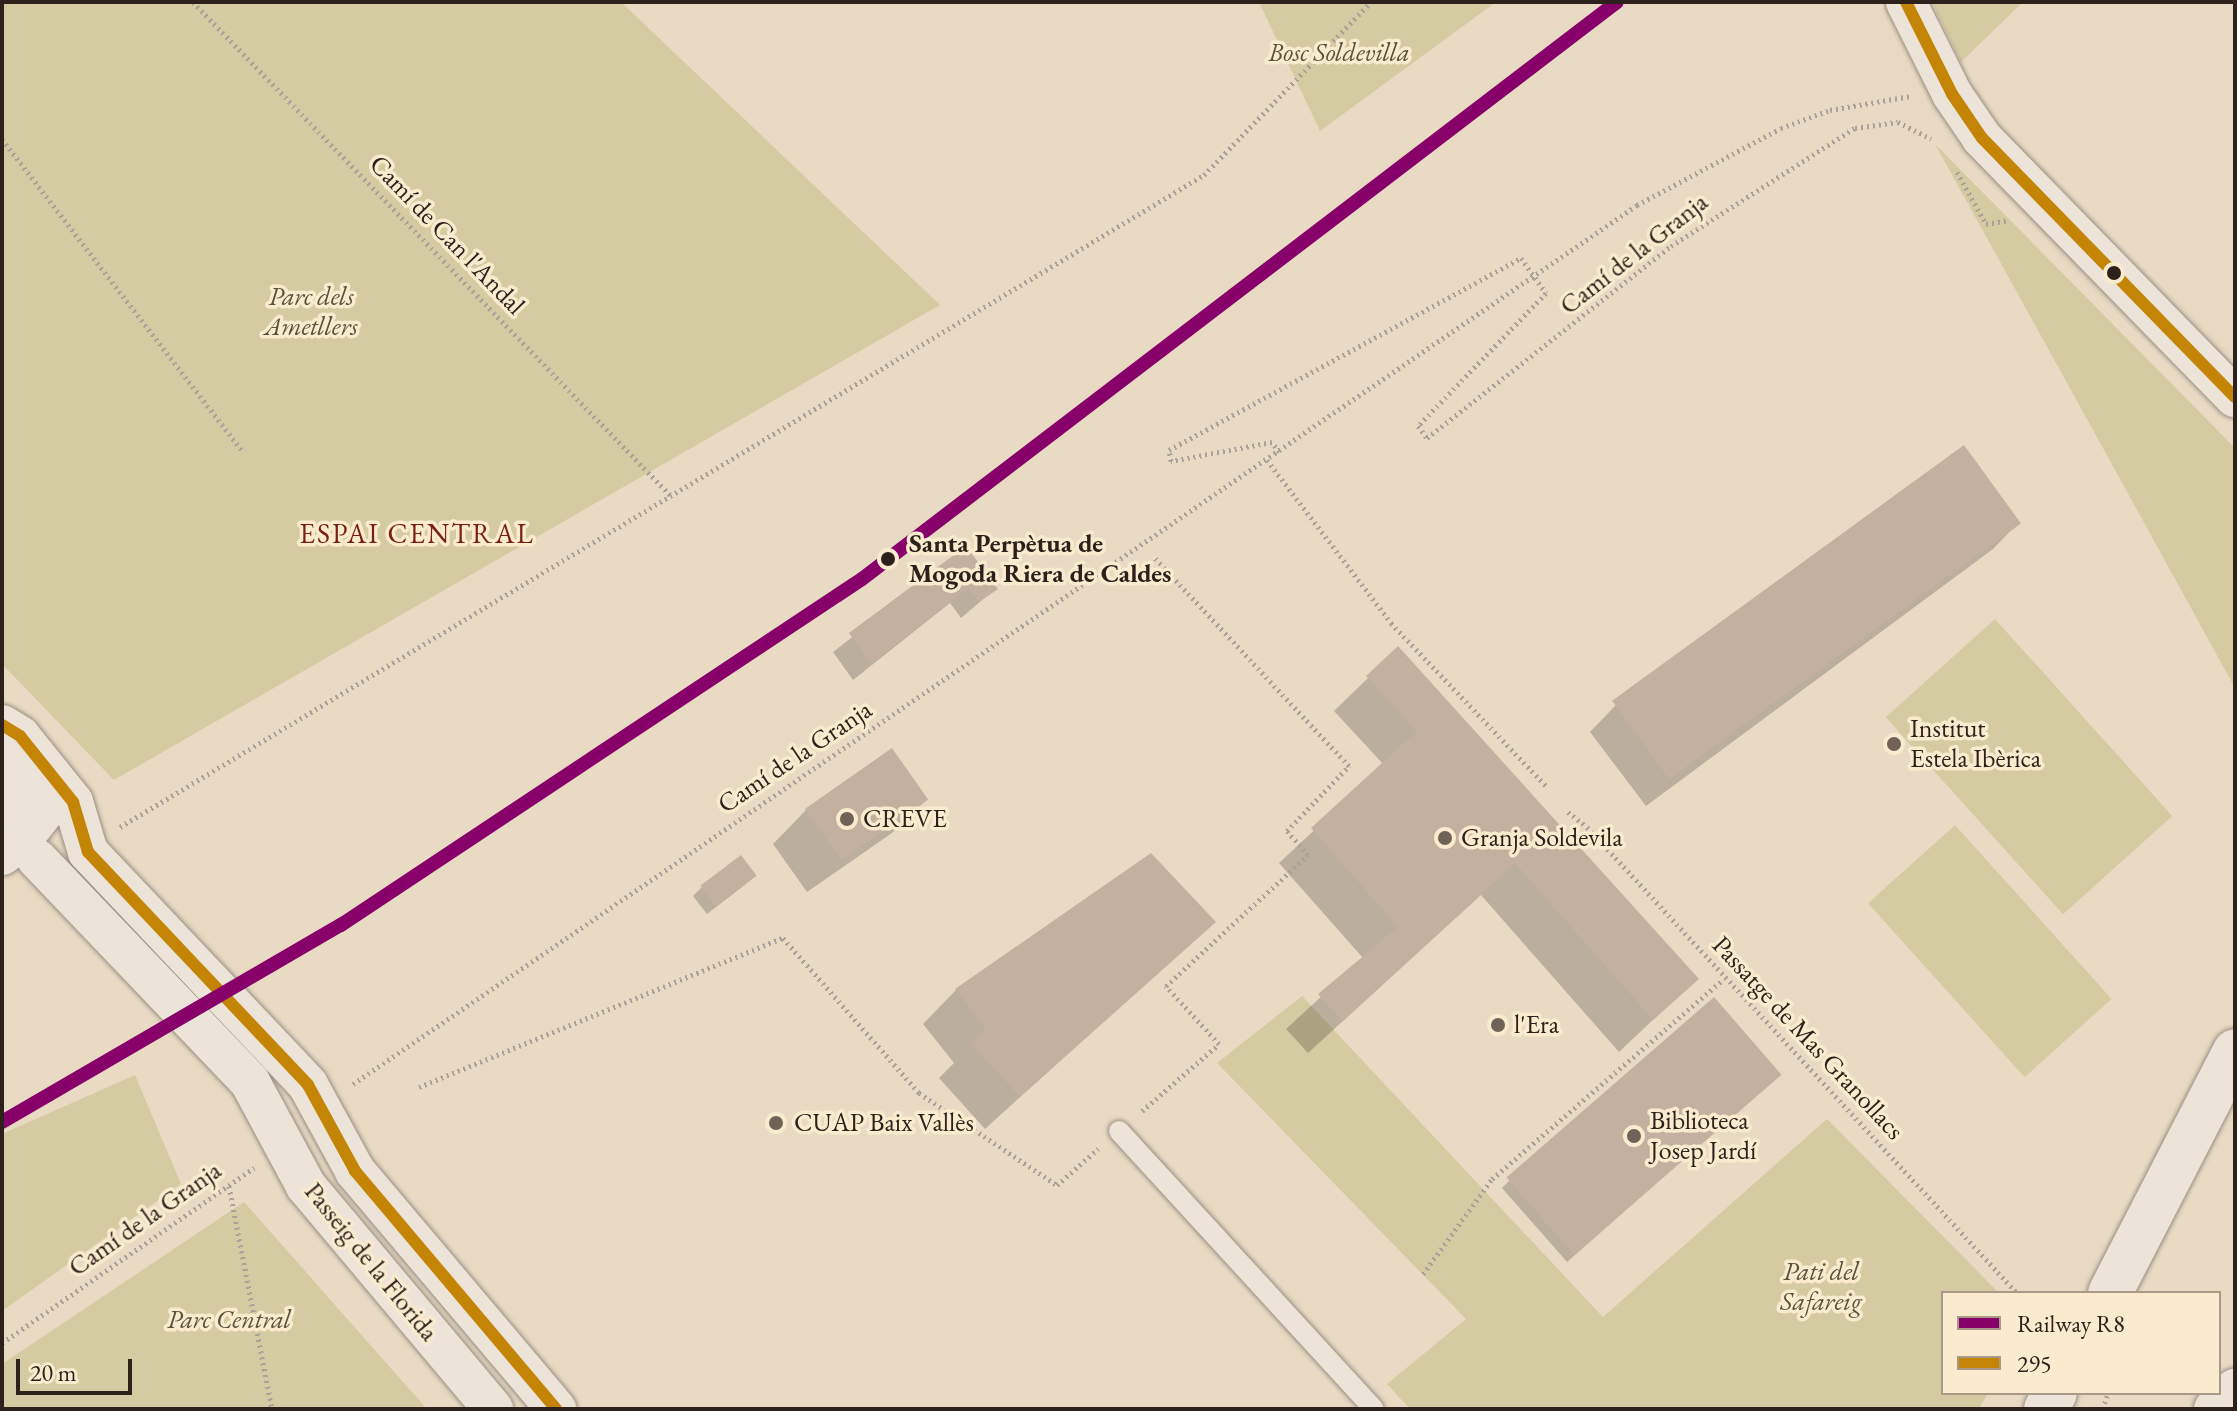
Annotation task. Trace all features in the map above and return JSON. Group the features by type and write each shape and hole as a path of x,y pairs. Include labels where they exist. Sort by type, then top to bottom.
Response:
{"main road":[{"path":"2111,1291 2235,1051"}],"street":[{"path":"1906,2 1945,81 1982,138 2235,397"},
{"name":"Passeig de la Florida","path":"2,725 18,758 73,802 99,842 308,1085 355,1171 556,1409"},
{"path":"14,831 12,787 18,758"},
{"name":"Passeig de la Florida","path":"14,831 99,842"},
{"name":"Passeig de la Florida","path":"14,831 250,1082 306,1186 493,1409"},
{"path":"2214,1409 2235,1389"}],"lane":[{"path":"1119,1131 1374,1409"}],"path":[{"name":"Camí de Can l'Andal","path":"193,2 671,496"},
{"path":"99,842 1204,175 1371,2"},
{"name":"Camí de la Granja","path":"340,1093 1637,205 1781,128 1945,81"},
{"name":"Camí de la Granja","path":"1279,452 1272,442 1171,461 1169,450 1521,258 1546,293 1418,426 1427,438 1671,246 1855,128 1898,122 1926,133 1941,149"},
{"path":"2,139 243,452"},
{"path":"1949,158 1986,224 2010,220 2037,194"},
{"path":"1267,460 1391,623 1546,786"},
{"path":"419,1087 783,938 919,1093 1057,1185 1219,1044 1166,986 1308,855 1287,831 1349,766 1153,556"},
{"name":"Passatge de Mas Granollacs","path":"1568,812 1587,827 2015,1291"},
{"path":"1423,1274 1492,1179 1724,979"},
{"name":"Camí de la Granja","path":"2,1343 284,1145"},
{"path":"229,1186 272,1409"}],"green space":[{"name":"Parc dels Ametllers","path":"2,2 621,2 940,305 114,780 2,664"},
{"name":"Bosc Soldevilla","path":"1259,2 1496,2 1320,131"},
{"path":"1932,2 2023,2 1961,62"},
{"path":"1935,144 2235,448 2235,688 2109,459"},
{"path":"1995,619 2172,816 2063,914 1886,717"},
{"path":"1955,825 2112,999 2025,1077 1868,903"},
{"name":"Pati del Safareig","path":"1302,996 1603,1317 1827,1119 1997,1291 1941,1291 1941,1395 1987,1395 1979,1409 1410,1409 1387,1384 1466,1319 1217,1063"},
{"path":"135,1075 181,1184 2,1311 2,1134"},
{"name":"Parc Central","path":"244,1202 427,1409 2,1409 2,1364"}],"building":[{"path":"1964,445 2021,523 1669,779 1612,701"},
{"name":"Santa Perpètua de Mogoda Riera de Caldes","path":"966,546 998,589 979,602 969,588 871,664 849,633"},
{"name":"Granja Soldevila","path":"1398,646 1699,979 1653,1020 1515,863 1343,1021 1318,994 1398,927 1311,828 1417,731 1366,676"},
{"path":"892,748 928,800 841,860 805,809"},
{"path":"1151,853 1216,922 1020,1097 971,1043 986,1029 955,989"},
{"path":"741,855 757,876 716,906 700,886"},
{"name":"Biblioteca Josep Jardí","path":"1714,997 1782,1075 1574,1255 1506,1177"}],"rail line":[{"name":"R8","path":"2,1122 341,925 862,579 1617,2"}],"transit line":[{"name":"295","path":"1906,2 1952,94 1982,138 2235,397"},
{"name":"295","path":"2,725 20,736 73,802 88,852 308,1085 355,1171 556,1409"}],"place":[{"name":"Santa Perpètua de Mogoda Riera de Caldes","path":"888,559"},
{"name":"Institut Estela Ibèrica","path":"1894,744"},
{"name":"CREVE","path":"847,819"},
{"name":"Granja Soldevila","path":"1445,838"},
{"name":"l'Era","path":"1498,1025"},
{"name":"CUAP Baix Vallès","path":"776,1123"},
{"name":"Biblioteca Josep Jardí","path":"1634,1136"}],"district":[{"name":"ESPAI CENTRAL","path":"417,533"}]}
